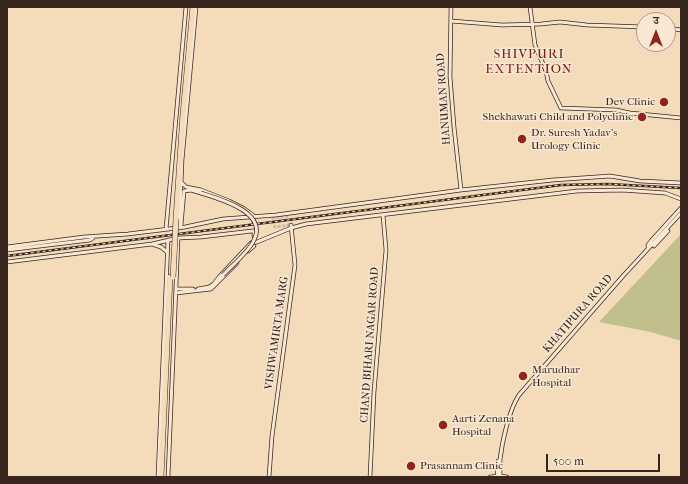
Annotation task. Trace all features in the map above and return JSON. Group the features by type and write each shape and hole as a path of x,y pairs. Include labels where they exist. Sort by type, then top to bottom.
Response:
{"highway":[{"path":"164,477 174,219 180,109 190,7"},
{"path":"174,219 193,7"},
{"path":"161,477 172,277"}],"street":[{"path":"166,229 186,7"},
{"path":"181,226 181,182 196,7"},
{"name":"HANUMAN ROAD","path":"451,7 450,77 454,136 461,190"},
{"path":"530,7 535,45 546,71 548,81 561,108 616,110 630,113 681,118"},
{"path":"451,21 502,24 560,22 636,27"},
{"path":"7,249 84,238 166,229 223,219 289,215 461,190 553,180 610,176 640,182 681,183"},
{"path":"176,291 212,289 252,244 256,237 256,225 250,215 244,210 186,187 181,182"},
{"path":"181,226 184,190 201,192"},
{"path":"251,243 258,242 291,226 545,194 577,191 622,190 665,193 680,200"},
{"name":"KHATIPURA ROAD","path":"498,476 502,446 510,418 519,396 681,212"},
{"name":"CHAND BIHARI NAGAR ROAD","path":"369,477 384,251 382,215"},
{"path":"167,222 181,226"},
{"name":"VISHWAMIRTA MARG","path":"269,477 271,436 295,263 291,226"},
{"path":"7,262 152,244 178,238 254,231 255,235 251,243 213,283 213,285"},
{"path":"168,477 178,238"},
{"path":"158,477 168,240"},
{"path":"152,244 161,247 167,252"},
{"path":"168,247 174,244 178,247"},
{"path":"176,291 198,289 213,285 223,276"},
{"path":"490,477 499,470 508,477"},
{"path":"490,477 508,477"}],"shaded area":[{"path":"681,234 681,341 651,332 599,322"}],"tunnel":[{"path":"288,216 273,218 275,227 291,225"}],"railway":[{"path":"7,256 561,185 608,184 681,188"}],"place":[{"name":"Dev Clinic","path":"664,102"},
{"name":"Shekhawati Child and Polyclinic","path":"642,117"},
{"name":"Dr. Suresh Yadav's Urology Clinic","path":"522,139"},
{"name":"Marudhar Hospital","path":"523,376"},
{"name":"Aarti Zenana Hospital","path":"443,425"},
{"name":"Prasannam Clinic","path":"411,466"}],"district":[{"name":"SHIVPURI EXTENTION","path":"529,62"}]}
